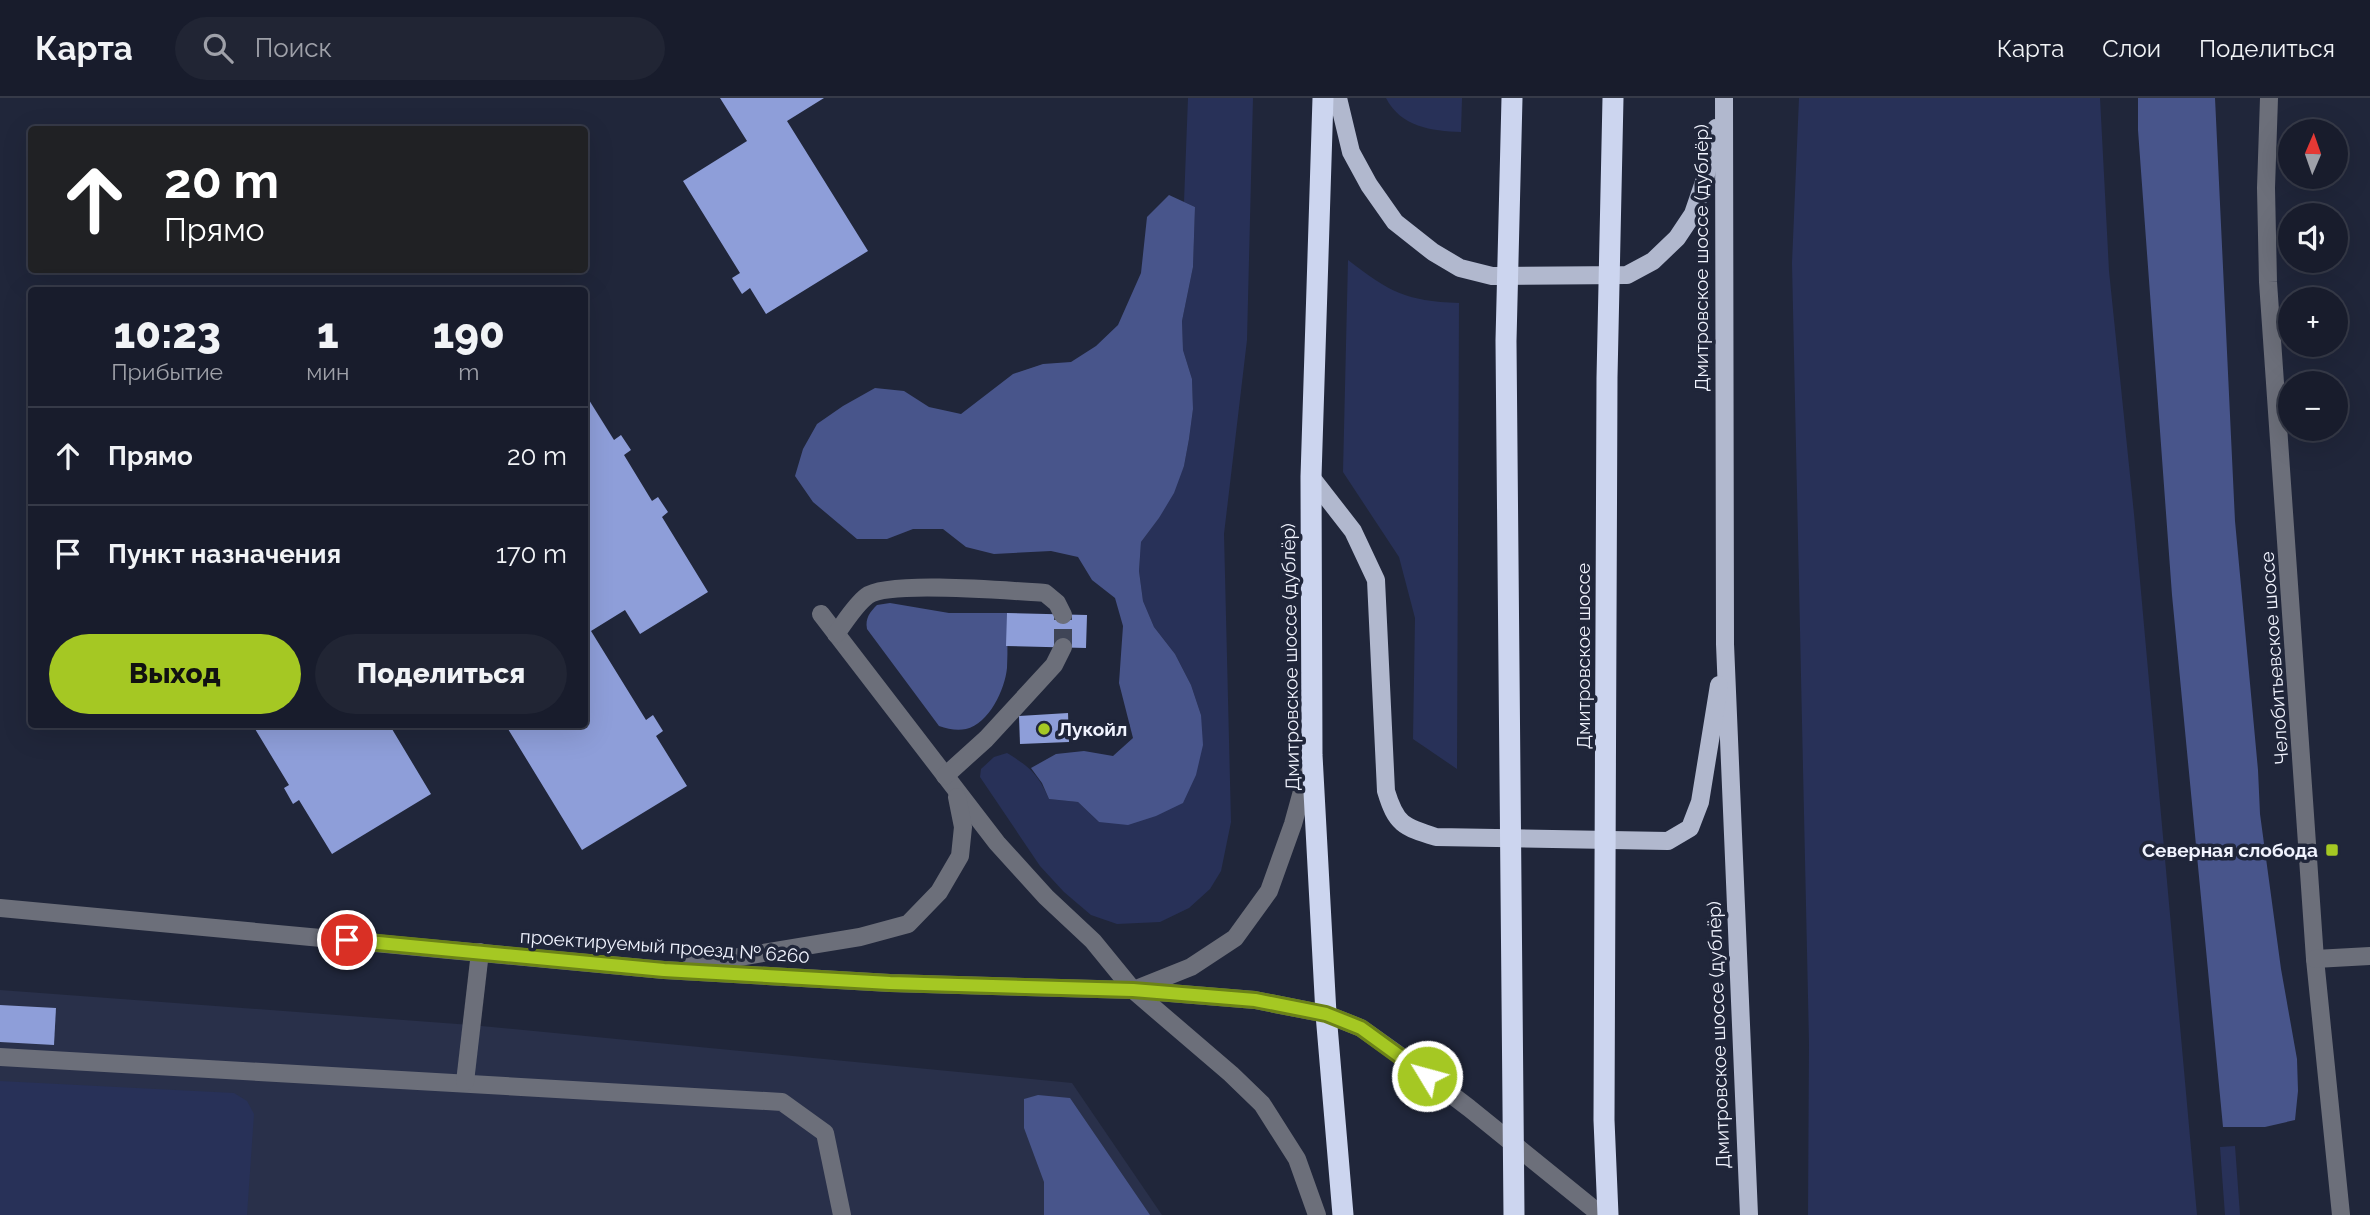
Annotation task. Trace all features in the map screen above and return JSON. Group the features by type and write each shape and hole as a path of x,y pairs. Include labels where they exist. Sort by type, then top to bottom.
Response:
{"highway":[{"name":"Дмитровское шоссе (дублёр)","path":"1323,98 1311,477 1312,755 1326,1014 1343,1215"},
{"path":"1513,98 1506,355 1514,1215"},
{"name":"Дмитровское шоссе","path":"1608,1215 1604,1120 1607,378 1613,98"}],"main road":[{"path":"1338,98 1351,152 1369,185 1395,222 1460,268 1492,276 1627,275 1653,261 1677,239 1693,214 1705,179 1723,98"},
{"name":"Дмитровское шоссе (дублёр)","path":"1723,98 1725,644 1748,1215"},
{"path":"1311,477 1353,531 1376,580 1386,791 1392,812 1408,828 1436,837 1668,841 1690,828 1700,802 1725,644"}],"street":[{"name":"Челобитьевское шоссе","path":"2269,98 2266,155 2269,282 2315,959 2341,1215"},
{"path":"836,634 868,595 886,588 1045,593 1057,603 1063,615"},
{"path":"821,614 997,843 1046,897 1093,941 1133,990 1262,1104 1297,1159 1317,1215"},
{"path":"945,776 986,739 1054,665 1063,647"},
{"path":"1133,990 1191,967 1235,938 1269,891 1293,824 1312,755"},
{"path":"664,970 811,943 860,937 908,924 939,892 960,856 963,827 956,792"},
{"name":"проектируемый проезд № 6260","path":"0,908 664,970 890,983 1133,990 1255,1000 1326,1014 1361,1028 1406,1059 1601,1215"},
{"path":"465,1082 480,952"},
{"path":"2315,959 2370,956"},
{"path":"0,1056 782,1102 825,1133 842,1215"}],"shaded area":[{"path":"1188,98 1253,98 1247,340 1224,534 1231,822 1221,871 1210,889 1189,908 1160,922 1117,924 1091,915 1064,892 1040,866 980,777 981,769 994,757 1007,753 1032,772 1049,799 1078,802 1099,822 1201,715 1191,685 1175,654 1154,627 1143,601 1139,571 1141,542 1159,518 1184,466 1193,409 1192,379 1183,350 1182,321 1193,267 1195,207 1184,202"},
{"path":"1386,98 1462,98 1461,132 1418,126 1392,108"},
{"path":"1799,98 2100,98 2109,271 2134,514 2197,1215 1808,1215 1809,1043 1792,263"},
{"path":"2138,98 2215,98 2235,521 2260,814 2281,969 2297,1059 2295,1120 2265,1127 2223,1127 2172,595 2138,130"},
{"path":"1169,195 1195,207 1193,267 1182,321 1183,350 1192,379 1193,409 1184,466 1174,493 1141,542 1139,571 1143,601 1154,627 1175,654 1191,685 1201,715 1203,745 1196,775 1183,803 1128,825 1099,822 1078,802 1049,799 1031,768 1056,754 1084,751 1113,756 1133,738 1119,683 1123,626 1115,598 1092,580 1078,557 1051,551 994,554 966,547 943,529 913,529 887,539 857,539 813,502 795,476 803,449 817,424 875,388 904,391 929,407 961,414 1013,374 1043,364 1071,362 1096,346 1118,325 1141,273 1147,217"},
{"path":"1348,260 1375,280 1399,293 1425,300 1459,303 1457,769 1413,739 1415,618 1399,557 1343,472"},
{"path":"890,603 949,613 1007,613 1006,676 989,713 974,726 963,730 939,726 867,629 867,618 872,610 877,605"},
{"path":"0,990 471,1025 1072,1083 1162,1215 0,1215"},
{"path":"0,1081 234,1093 247,1101 254,1114 247,1215 0,1215"},
{"path":"1038,1095 1070,1098 1150,1215 1044,1215 1044,1182 1024,1128 1024,1099"},
{"path":"2235,1146 2240,1215 2225,1215 2220,1147"}],"building":[{"path":"720,98 824,98 787,121 868,251 766,314 750,288 742,294 732,278 740,273 683,181 747,141"},
{"path":"588,398 614,440 621,435 631,450 624,455 652,501 658,497 668,512 662,517 708,592 640,634 625,610 591,631 646,720 653,715 663,731 656,736 687,786 582,850 507,728 588,728"},
{"path":"1007,613 1087,615 1086,648 1006,646"},
{"name":"Лукойл","path":"1068,713 1069,742 1020,744 1019,716"},
{"path":"254,728 391,728 431,794 332,854 299,800 293,804 284,788 289,785"},
{"path":"0,1005 56,1008 54,1045 0,1042"}],"tunnel":[{"path":"1063,615 1063,647"}],"place":[{"name":"Лукойл","path":"1044,729"},
{"name":"Северная слобода","path":"2332,850"}],"route":[{"path":"347,940 664,970 890,983 1133,990 1255,1000 1326,1014 1361,1028 1427,1076"}]}
